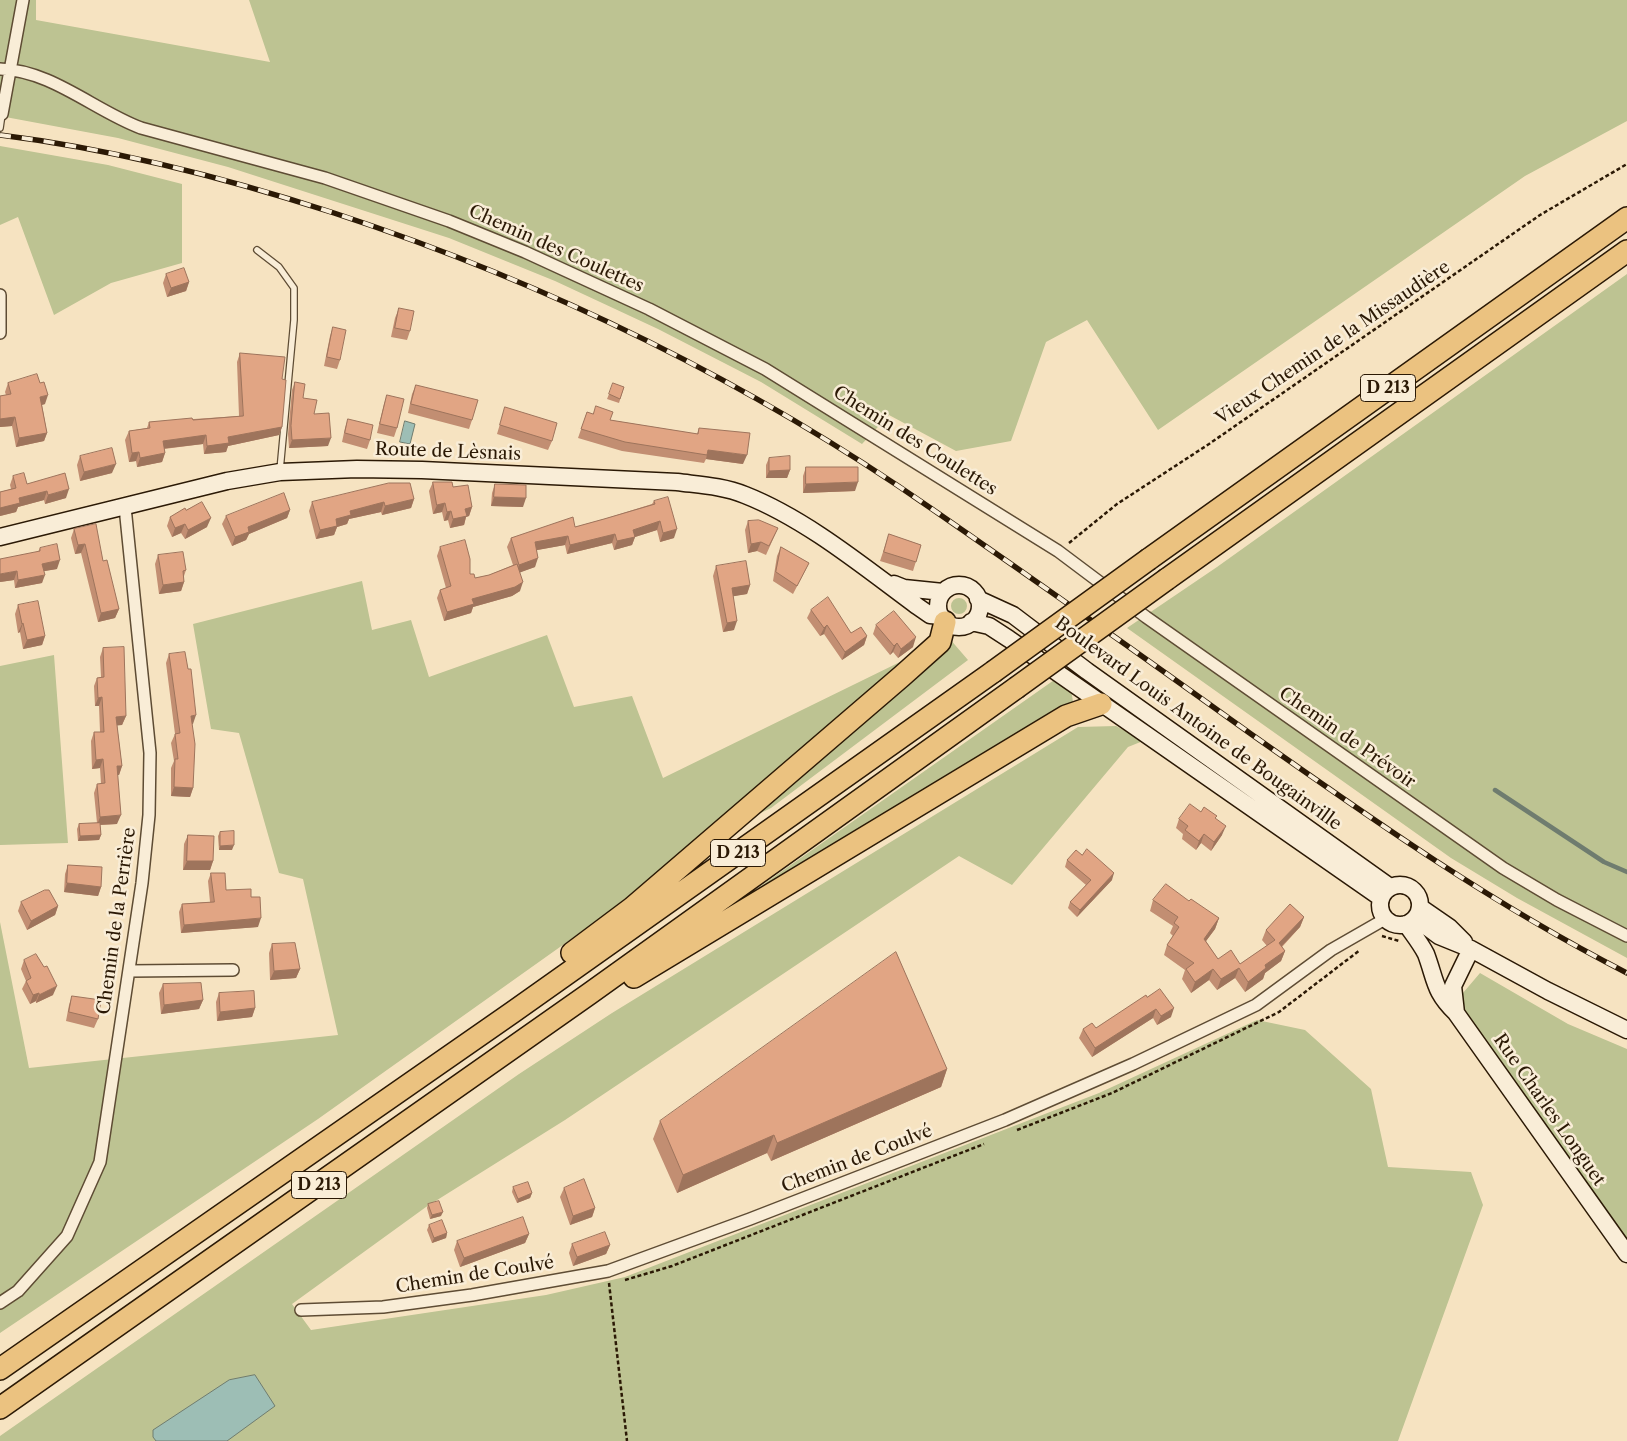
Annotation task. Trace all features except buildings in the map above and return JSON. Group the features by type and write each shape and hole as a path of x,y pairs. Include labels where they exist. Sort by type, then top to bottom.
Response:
{"highway":[{"name":"D 213","path":"0,1369 483,1033 993,672 1627,218"},
{"name":"D 213","path":"0,1408 590,994 1627,251"},
{"path":"483,1033 506,1003 632,908 940,642 943,619"},
{"path":"590,994 604,992 622,984 1066,716 1101,704"}],"street":[{"path":"2,114 5,69 22,0"},
{"name":"Chemin des Coulettes","path":"5,69 50,82 125,122 141,128 325,178 449,221 541,259 649,309 765,369 1058,551"},
{"path":"0,295 0,333"},
{"name":"Route de Lèsnais","path":"0,537 227,481 280,472 357,469 422,470 677,482 710,486 743,494 783,512 930,615 943,619"},
{"name":"Chemin de la Perrière","path":"0,1304 18,1290 67,1236 100,1162 142,883 148,815 150,753 125,507"},
{"name":"Chemin de Prévoir","path":"1058,551 1146,617 1504,868 1557,900 1627,936"},
{"name":"Route de Lèsnais","path":"876,576 904,588 943,592"},
{"path":"954,586 966,586 978,599 979,611 972,622 959,626 943,619 938,603 943,592 954,586"},
{"name":"Boulevard Louis Antoine de Bougainville","path":"978,599 1013,615 1386,893"},
{"name":"Boulevard Louis Antoine de Bougainville","path":"972,622 989,626 1101,704 1386,893"},
{"path":"1414,917 1417,895 1408,887 1396,885 1386,893 1380,909 1385,918 1395,925 1414,917 1449,927 1471,949 1548,991 1627,1030"},
{"name":"Rue Charles Longuet","path":"1414,917 1438,992 1456,1013 1627,1254"},
{"name":"Chemin de Coulvé","path":"301,1310 383,1307 472,1295 608,1271 750,1219 1005,1120 1133,1064 1256,1005 1331,950 1385,918"},
{"name":"Rue Charles Longuet","path":"1456,1013 1453,986 1456,977 1467,961 1471,949"},
{"path":"129,971 233,970"}],"lane":[{"path":"0,128 2,114"},
{"path":"257,250 280,268 294,288 294,320 280,472"}],"path":[{"name":"Vieux Chemin de la Missaudière","path":"1058,551 1117,504 1209,444 1540,215 1627,164"},
{"path":"608,1271 627,1441"}],"green space":[{"path":"0,0 36,0 36,20 270,62 249,0 1627,0 1627,121 1525,176 1158,430 1087,320 1046,342 1011,441 956,451 889,415 862,444 761,382 658,329 555,281 449,238 228,167 118,138 0,116"},
{"path":"0,146 108,165 182,184 182,263 111,283 54,315 18,217 0,225"},
{"path":"1627,274 1627,958 1517,898 1451,858 1127,628 1217,567"},
{"path":"362,581 372,630 411,620 429,677 547,635 574,707 632,696 663,778 949,638 968,660 771,808 683,851 605,915 318,1119 0,1333 0,922 29,1068 338,1035 303,879 279,873 239,733 211,729 193,624"},
{"path":"956,598 962,598 967,603 965,612 956,614 951,609 951,603"},
{"path":"54,655 68,843 0,845 0,666"},
{"path":"1057,678 1071,689 1073,702 761,893 758,888"},
{"path":"1116,726 1143,741 1128,747 1012,885 959,856 565,1120 426,1207 292,1304 311,1330 546,1295 625,1277 1099,1093 1257,1020 1305,1030 1371,1089 1388,1167 1471,1172 1483,1205 1398,1441 0,1441 0,1436 519,1074 612,1013 1078,727"},
{"path":"1480,973 1568,1024 1627,1049 1627,1240 1457,1000"}],"water":[{"path":"405,421 415,424 410,444 400,442"},
{"path":"255,1375 275,1406 227,1441 156,1441 153,1437 153,1430 229,1380"}],"waterway":[{"path":"1495,790 1604,862 1627,872"}],"railway":[{"path":"0,135 85,148 169,166 293,200 413,241 491,271 644,339 791,419 862,462 932,509 1297,766 1435,860 1529,919 1627,973"}]}
